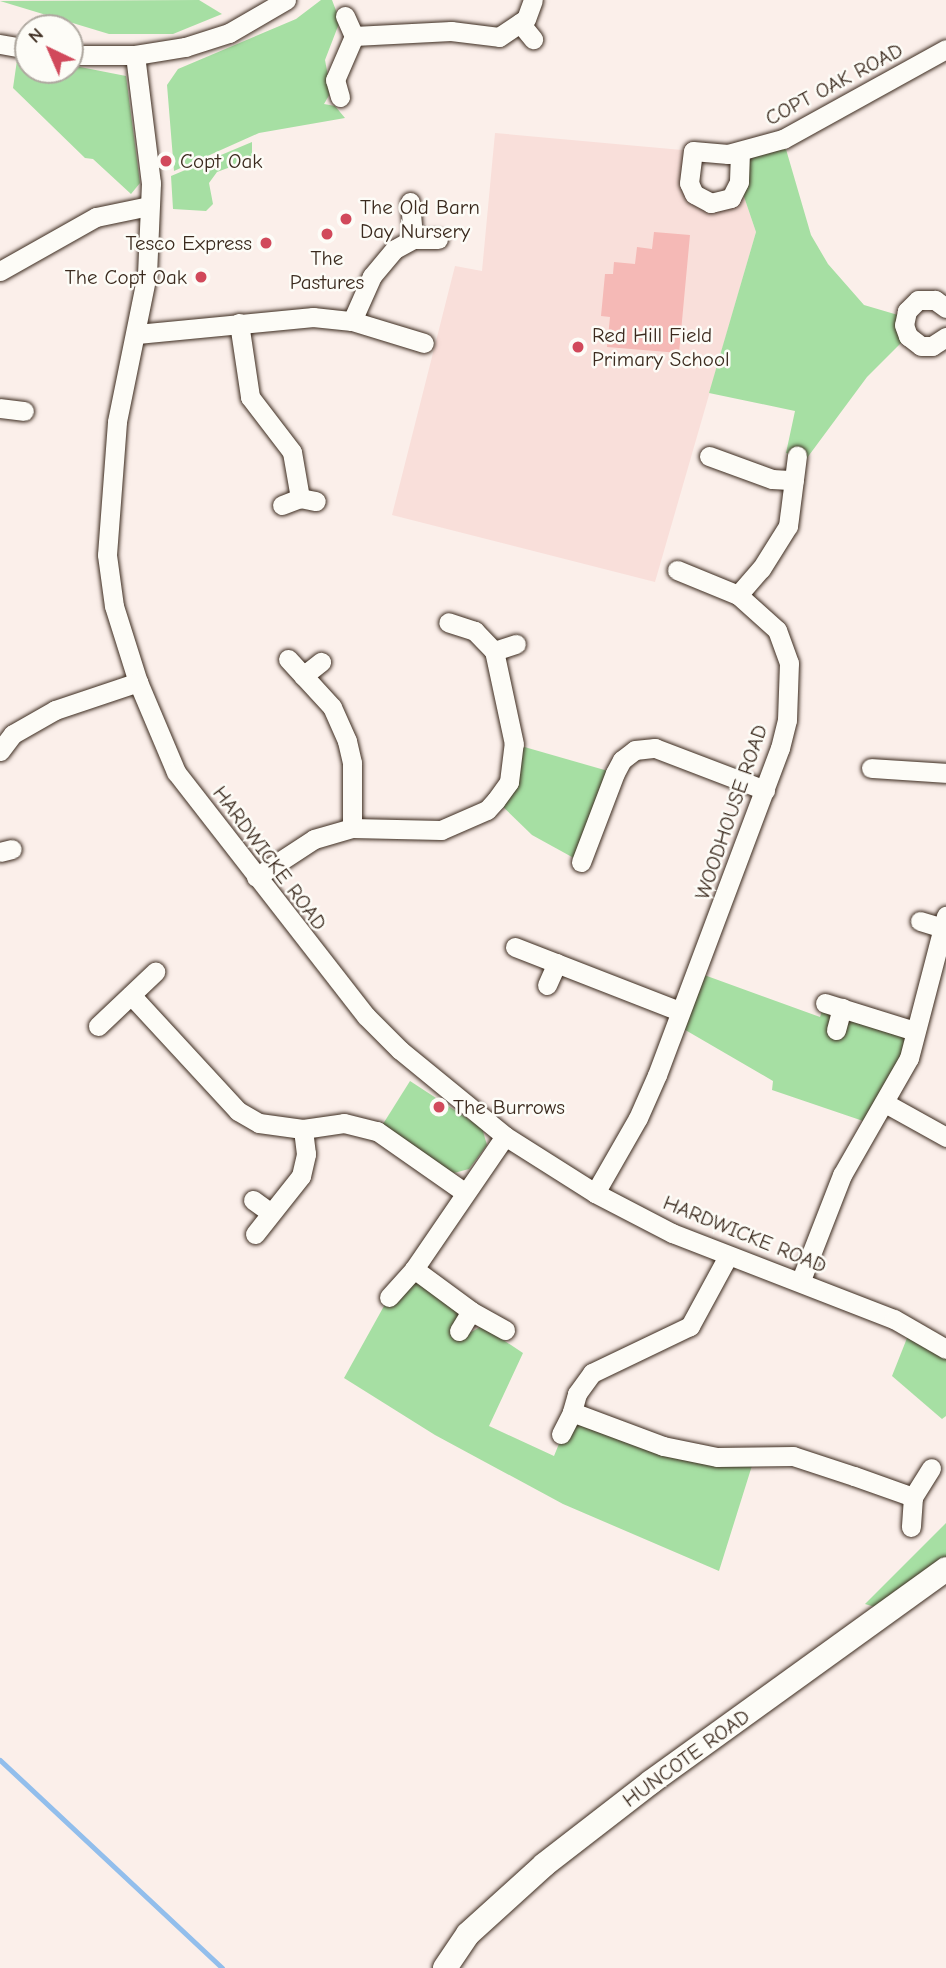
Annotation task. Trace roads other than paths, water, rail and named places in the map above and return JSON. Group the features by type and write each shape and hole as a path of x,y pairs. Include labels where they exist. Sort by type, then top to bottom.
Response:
{"street":[{"path":"84,55 135,55 185,47 229,33 286,0"},
{"path":"354,36 451,30 499,37 520,23 533,0"},
{"path":"338,88 354,36 345,16"},
{"path":"520,23 533,39"},
{"name":"COPT OAK ROAD","path":"740,152 783,139 946,49"},
{"name":"HARDWICKE ROAD","path":"135,55 146,117 149,206 147,274 117,422 107,555 114,606 138,682 176,772 366,1016 400,1051 505,1136 595,1194 728,1256 801,1280 894,1319 946,1349"},
{"path":"410,202 413,239"},
{"path":"0,271 96,217 149,206"},
{"path":"352,321 372,276 395,249 413,239 438,239"},
{"path":"946,307 935,300 918,300 906,311 904,325 908,336 921,346 937,344 946,337"},
{"path":"136,334 313,317 352,321 424,343"},
{"path":"239,323 250,397 292,453 305,495 282,505"},
{"path":"0,408 24,411"},
{"path":"709,456 772,479 794,480"},
{"path":"738,595 788,526 797,456"},
{"name":"WOODHOUSE ROAD","path":"595,1194 638,1118 765,790 787,720 789,663 777,630 738,595 677,570"},
{"path":"256,877 314,839 352,828 441,830 487,810 496,800 509,782 514,744 494,651 475,631 448,622"},
{"path":"494,651 516,643"},
{"path":"288,659 332,707 347,741 352,763 352,828"},
{"path":"303,676 321,662"},
{"path":"0,751 13,734 55,710 138,682"},
{"path":"581,862 615,773 622,760 635,750 654,748 765,790"},
{"path":"871,768 946,773"},
{"path":"801,1280 842,1175 909,1058 945,924 920,921"},
{"path":"515,947 679,1011"},
{"path":"547,985 557,963"},
{"path":"98,1026 155,972"},
{"path":"131,995 238,1111 258,1123 303,1129 344,1123 377,1131 464,1192"},
{"path":"836,1030 834,1005 915,1031"},
{"path":"885,1103 946,1137"},
{"path":"255,1234 301,1177 306,1154 303,1129"},
{"path":"389,1297 414,1269 464,1192 505,1136"},
{"path":"253,1200 271,1213"},
{"path":"561,1434 592,1373 690,1326 728,1256"},
{"path":"414,1269 471,1311 505,1330"},
{"path":"459,1331 471,1311"},
{"path":"572,1412 663,1446 717,1457 793,1456 913,1497"},
{"path":"911,1527 913,1497 931,1468"},
{"name":"HUNCOTE ROAD","path":"445,1968 468,1934 544,1865 946,1569"}],"waterway":[{"path":"0,1760 222,1968"}],"place":[{"name":"Copt Oak","path":"166,161"},
{"name":"The Old Barn Day Nursery","path":"346,219"},
{"name":"The Pastures","path":"327,234"},
{"name":"Tesco Express","path":"266,243"},
{"name":"The Copt Oak","path":"201,277"},
{"name":"Red Hill Field Primary School","path":"578,347"},
{"name":"The Burrows","path":"439,1107"}]}
